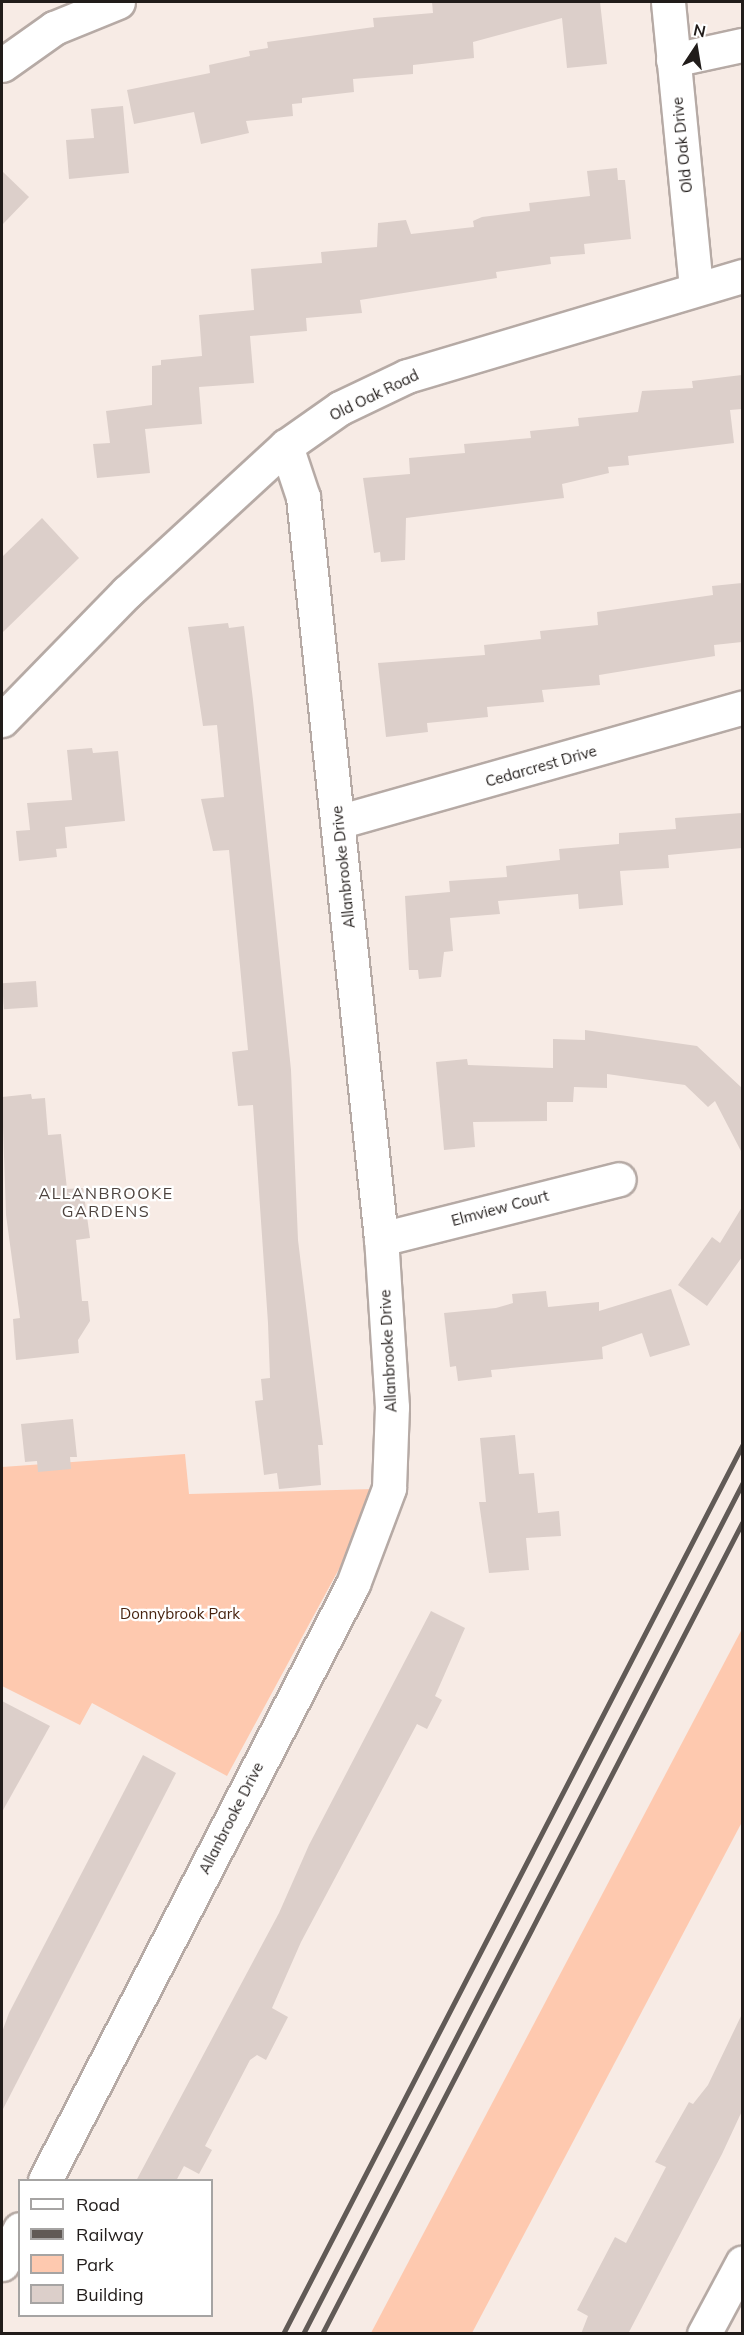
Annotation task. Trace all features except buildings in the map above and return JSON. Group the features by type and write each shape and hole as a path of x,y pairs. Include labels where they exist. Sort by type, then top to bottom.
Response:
{"street":[{"path":"2,65 54,28 118,2"},
{"name":"Old Oak Drive","path":"668,2 696,288"},
{"path":"673,60 742,45"},
{"name":"Old Oak Road","path":"2,720 127,592 286,446 340,408 407,376 742,276"},
{"name":"Allanbrooke Drive","path":"46,2179 377,1530 393,1449 381,1239 338,822 303,497 286,446"},
{"name":"Cedarcrest Drive","path":"338,822 742,708"},
{"name":"Elmview Court","path":"381,1239 620,1179"},
{"path":"2,2264 18,2233"},
{"path":"704,2334 732,2302 742,2263"}],"green space":[{"name":"Donnybrook Park","path":"185,1454 189,1494 373,1489 353,1543 227,1776 92,1703 80,1725 2,1686 2,1467"},
{"path":"742,1629 742,1822 472,2333 371,2333"}],"railway":[{"path":"283,2334 742,1446"},
{"path":"303,2334 742,1484"},
{"path":"322,2334 742,1523"}],"district":[{"name":"ALLANBROOKE GARDENS","path":"106,1202"}]}
